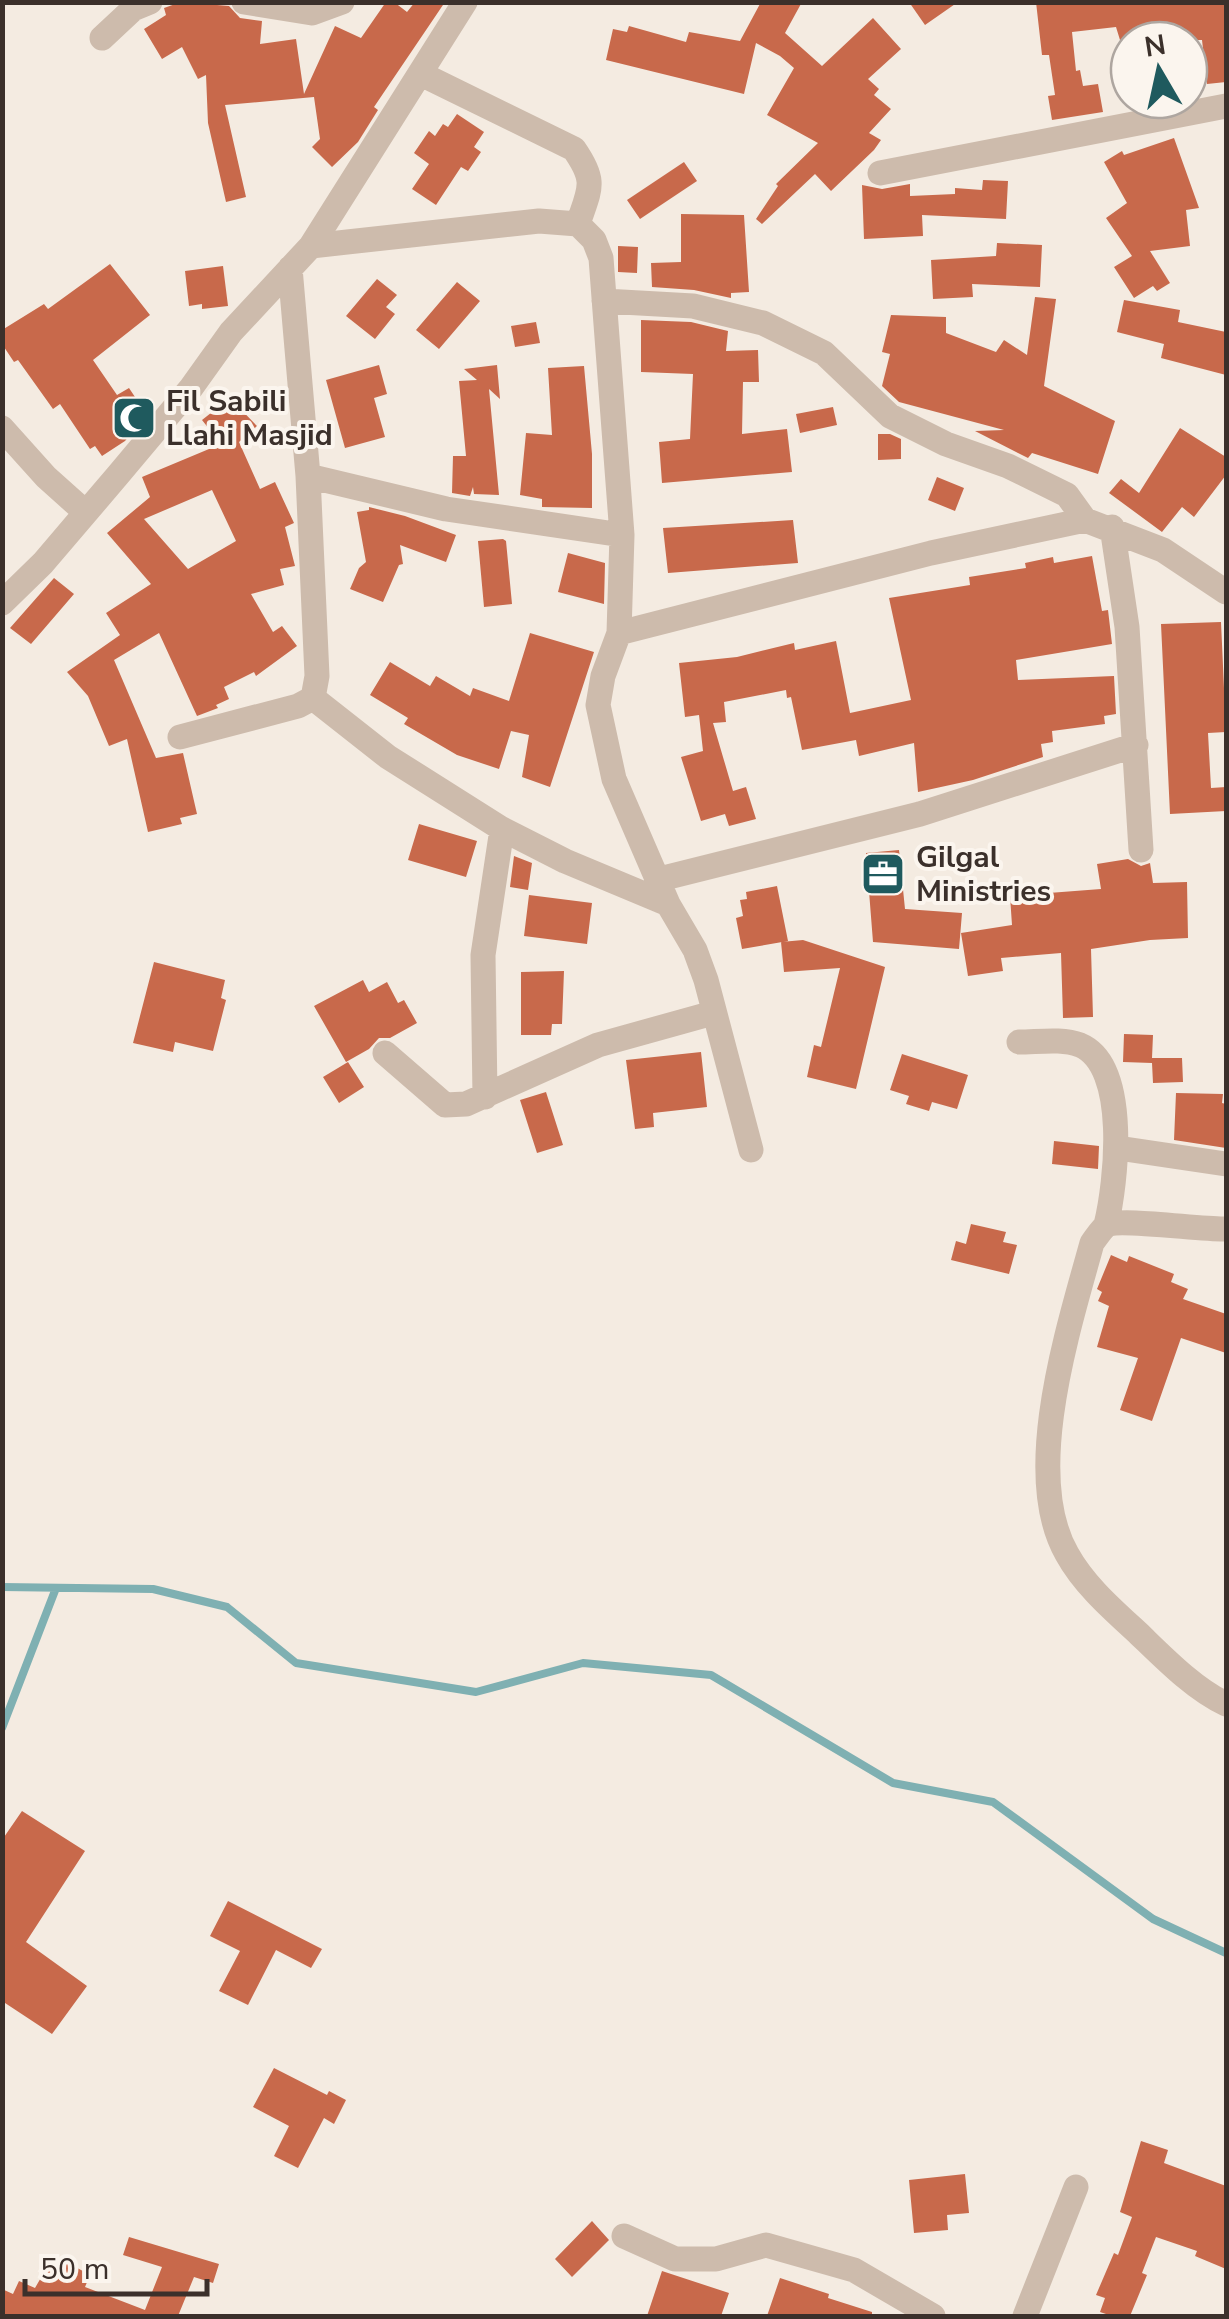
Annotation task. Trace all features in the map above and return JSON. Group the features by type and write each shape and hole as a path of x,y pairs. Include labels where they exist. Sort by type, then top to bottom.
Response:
{"street":[{"path":"102,38 133,9 150,2"},
{"path":"244,2 312,12 342,2"},
{"path":"2,603 191,388 230,332 311,246 465,2"},
{"path":"421,74 574,149 590,171 589,190 578,224"},
{"path":"880,174 1226,106"},
{"path":"311,246 539,221 578,224 594,240 601,258 622,536 619,633 603,676 598,705 602,735 614,779 706,980 751,1150"},
{"path":"290,268 308,476 317,676 314,698"},
{"path":"604,301 693,306 763,323 824,354 890,416 1067,495 1086,520"},
{"path":"2,428 46,478 84,512"},
{"path":"308,476 446,509 622,536"},
{"path":"619,633 931,553 1086,520 1163,550 1226,592"},
{"path":"1112,527 1126,628 1142,850"},
{"path":"180,737 298,706 314,698"},
{"path":"314,698 388,757 502,829 566,861 664,892 1136,745"},
{"path":"485,1098 483,955 502,829"},
{"path":"385,1053 445,1105 466,1104 598,1046 713,1013"},
{"path":"1019,1042 1077,1044 1092,1052 1101,1064 1111,1096 1118,1148 1116,1186 1106,1225 1092,1243 1048,1430 1048,1489 1055,1527 1067,1554 1113,1610 1157,1652 1226,1704"},
{"path":"1118,1148 1226,1164"},
{"path":"1106,1225 1126,1221 1226,1229"},
{"path":"1025,2316 1076,2187"},
{"path":"624,2236 676,2260 716,2259 766,2245 854,2270 933,2316"}],"building":[{"path":"181,2 229,6 240,18 262,21 260,44 296,39 304,94 335,26 361,38 386,2 394,2 407,12 415,2 445,2 374,107 378,110 358,142 332,167 312,147 320,139 314,97 225,105 246,197 226,202 208,123 206,75 198,79 182,47 162,59 144,29 166,15 164,8"},
{"path":"761,2 802,2 785,33 822,66 873,18 901,49 868,79 879,89 874,95 891,109 869,133 881,140 874,150 831,191 815,174 762,224 756,219 776,184 818,143 767,115 794,68 756,43 744,94 606,60 613,29 627,32 629,26 686,42 689,32 740,41"},
{"path":"909,2 958,2 925,25"},
{"path":"1036,2 1226,2 1226,82 1209,84 1209,20 1109,20 1109,28 1072,32 1076,71 1080,70 1083,86 1098,84 1103,112 1052,120 1048,96 1055,95 1049,55 1042,55"},
{"path":"457,114 484,132 474,147 481,152 468,171 461,167 436,205 412,189 429,164 414,153 429,131 435,136"},
{"path":"1174,138 1199,208 1186,210 1190,246 1150,251 1170,283 1157,291 1153,286 1134,298 1114,267 1132,256 1106,218 1127,203 1104,162 1122,151 1124,155"},
{"path":"684,162 697,181 640,219 627,200"},
{"path":"983,180 1008,181 1006,219 922,215 923,236 864,239 862,185 882,189 910,184 910,196 955,194 955,188 982,190"},
{"path":"681,214 744,215 749,292 731,293 731,298 652,287 651,263 681,262"},
{"path":"997,243 1042,245 1040,287 972,284 973,297 933,299 931,260 996,256"},
{"path":"618,246 638,247 637,273 618,272"},
{"path":"110,264 150,315 93,360 117,395 129,388 147,415 125,441 102,456 95,446 90,449 60,404 53,409 18,360 14,362 2,344 2,330 44,304 48,309"},
{"path":"223,266 228,306 189,306 185,271"},
{"path":"377,279 397,295 386,307 395,314 375,339 346,316"},
{"path":"457,282 480,301 439,349 416,330"},
{"path":"1035,297 1056,299 1044,386 1115,421 1098,474 1032,453 1028,458 975,431 1004,430 899,402 882,386 890,354 882,352 891,315 946,317 946,333 996,352 1004,340 1027,355"},
{"path":"1124,300 1180,310 1178,322 1226,332 1226,375 1161,358 1164,344 1117,332"},
{"path":"641,320 691,322 728,331 726,351 758,350 759,382 743,382 742,434 787,429 792,472 662,483 659,442 690,439 693,374 641,372"},
{"path":"536,322 540,343 515,347 511,326"},
{"path":"379,365 387,394 374,398 385,437 345,448 326,380"},
{"path":"497,365 500,399 489,389 499,495 474,494 473,487 470,496 452,493 453,456 466,456 459,381 477,380 464,369"},
{"path":"584,366 592,454 592,508 542,507 542,499 520,495 526,433 552,435 548,368"},
{"path":"230,398 257,426 239,442 260,489 275,482 294,523 285,527 295,566 280,569 284,585 251,594 273,632 282,626 297,646 256,676 254,672 224,687 229,699 197,716 159,633 114,660 156,758 183,753 197,814 180,818 182,824 148,832 127,739 109,746 88,696 67,672 120,635 106,613 151,584 107,533 150,497 142,477 221,444 202,420","holes":["212,490 236,541 188,569 144,519"]},
{"path":"833,407 837,425 800,433 796,414"},
{"path":"1180,428 1226,457 1226,475 1194,517 1182,507 1162,532 1109,493 1121,479 1139,493"},
{"path":"878,434 901,439 901,459 878,460"},
{"path":"937,477 964,488 955,511 928,500"},
{"path":"369,507 456,535 446,562 400,545 403,564 399,565 383,602 350,589 366,562 357,512"},
{"path":"793,520 798,563 668,573 663,528"},
{"path":"503,539 512,604 484,607 478,541"},
{"path":"568,553 605,563 604,604 558,592"},
{"path":"1092,556 1102,611 1108,610 1112,644 1016,660 1018,680 1114,676 1116,714 1104,716 1105,724 1052,731 1053,742 1041,744 1043,757 973,780 918,792 914,743 859,756 856,740 802,750 791,697 787,698 786,690 724,702 726,722 713,723 733,791 746,787 756,819 729,826 725,814 701,821 681,757 703,751 699,715 685,717 679,663 737,657 794,643 795,650 836,641 850,713 911,700 889,598 970,585 969,577 1026,568 1025,563 1053,557 1054,563"},
{"path":"54,578 74,594 31,644 10,628"},
{"path":"1221,622 1226,732 1208,733 1211,788 1226,787 1226,811 1170,814 1161,624"},
{"path":"530,633 594,652 550,787 522,777 529,735 511,731 499,769 457,755 404,724 408,718 370,695 390,662 430,686 436,676 470,696 473,688 509,701"},
{"path":"419,824 477,841 466,877 408,860"},
{"path":"899,850 905,909 962,913 959,949 873,942 866,853"},
{"path":"514,856 532,863 528,890 510,887"},
{"path":"1128,859 1141,866 1150,863 1153,883 1187,882 1188,938 1091,949 1093,1017 1063,1018 1061,953 1001,958 1003,971 968,976 961,933 1012,925 1010,896 1101,889 1097,864"},
{"path":"777,886 788,941 742,949 736,918 743,916 740,900 747,899 746,892"},
{"path":"529,895 592,903 587,944 524,936"},
{"path":"803,940 885,967 856,1089 807,1077 814,1045 821,1047 840,968 784,972 781,942"},
{"path":"154,962 225,980 221,998 226,1000 213,1051 175,1042 173,1052 133,1043"},
{"path":"564,971 562,1024 552,1024 551,1035 521,1035 521,972"},
{"path":"363,980 369,992 387,982 398,1003 404,1000 417,1023 390,1038 379,1038 369,1049 346,1062 314,1006"},
{"path":"1124,1034 1153,1035 1152,1058 1182,1058 1183,1082 1153,1083 1152,1063 1123,1062"},
{"path":"701,1052 707,1107 653,1113 654,1127 635,1129 626,1060"},
{"path":"902,1054 968,1075 957,1109 932,1102 929,1111 906,1104 909,1096 890,1090"},
{"path":"348,1062 364,1087 339,1103 323,1077"},
{"path":"546,1092 563,1145 537,1153 520,1100"},
{"path":"1176,1093 1223,1094 1226,1148 1174,1140"},
{"path":"1054,1141 1099,1146 1098,1169 1052,1164"},
{"path":"971,1224 1006,1232 1003,1242 1017,1245 1009,1274 951,1260 956,1241 966,1244"},
{"path":"1111,1255 1127,1262 1129,1256 1174,1274 1171,1282 1188,1289 1183,1299 1226,1314 1226,1353 1181,1338 1152,1421 1120,1410 1138,1358 1097,1347 1109,1306 1098,1301 1102,1292 1097,1289"},
{"path":"22,1811 85,1851 26,1942 87,1986 52,2034 2,2001 2,1840"},
{"path":"228,1901 322,1949 311,1968 276,1950 248,2005 219,1991 240,1951 210,1936"},
{"path":"274,2068 327,2095 329,2091 346,2100 334,2124 324,2118 298,2168 274,2156 289,2126 253,2107"},
{"path":"1141,2141 1168,2150 1164,2163 1226,2186 1226,2269 1195,2256 1197,2251 1156,2237 1142,2273 1147,2275 1130,2316 1112,2316 1100,2312 1105,2298 1096,2295 1114,2253 1118,2255 1132,2217 1120,2212"},
{"path":"965,2174 969,2213 947,2215 948,2230 914,2233 909,2180"},
{"path":"592,2221 609,2240 572,2277 555,2259"},
{"path":"129,2237 219,2264 213,2283 194,2277 178,2316 2,2316 2,2289 13,2294 19,2281 35,2288 54,2255 90,2275 85,2287 145,2310 162,2267 123,2255"},
{"path":"662,2271 729,2293 721,2316 647,2316"},
{"path":"780,2278 829,2294 828,2298 872,2312 872,2316 767,2316"}],"waterway":[{"path":"2,1587 153,1589 227,1607 296,1663 476,1692 583,1663 711,1675 893,1783 993,1802 1153,1919 1226,1953"},
{"path":"2,1728 56,1588"}],"place":[{"name":"Fil Sabili Llahi Masjid","path":"134,418"},
{"name":"Gilgal Ministries","path":"883,874"}]}
